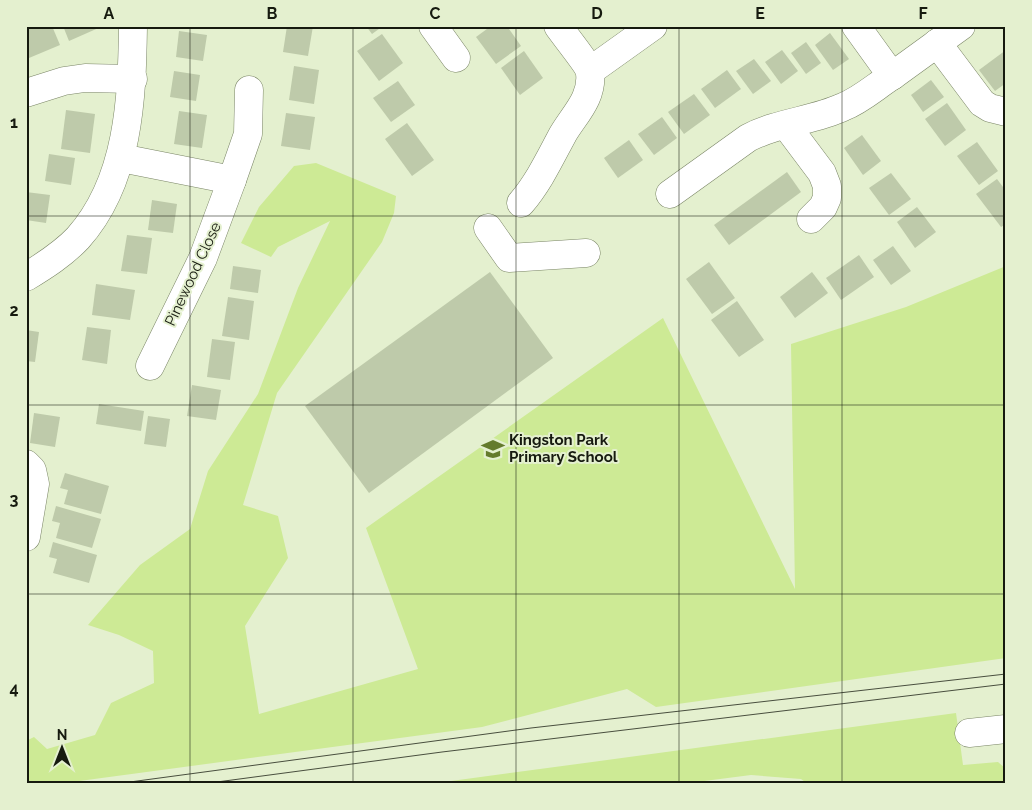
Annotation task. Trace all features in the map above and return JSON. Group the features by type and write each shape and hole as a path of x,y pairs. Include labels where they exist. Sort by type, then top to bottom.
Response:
{"street":[{"path":"26,277 52,261 77,239 97,214 108,193 121,158 133,79 133,26"},
{"path":"433,26 456,58"},
{"path":"521,202 530,192 552,157 564,132 578,115 590,86 590,71 558,26"},
{"path":"590,71 653,26"},
{"path":"856,26 892,76"},
{"path":"670,194 762,130 786,125 844,107 892,76 960,26"},
{"path":"938,43 982,103 990,108 1006,112"},
{"path":"26,93 64,81 85,78 133,79"},
{"name":"Pinewood Close","path":"150,366 203,258 232,180 248,134 249,90"},
{"path":"786,125 822,173 827,186 827,198 823,208 811,219"},
{"path":"121,158 232,180"},
{"path":"488,228 510,258 586,254"},
{"path":"26,464 32,470 35,484 26,537"},
{"path":"969,733 1006,729"}],"green space":[{"path":"316,163 396,196 394,213 382,242 277,393 243,505 278,516 288,558 245,626 259,714 418,669 366,528 663,318 795,589 791,344 906,307 1006,266 1006,658 656,707 627,689 482,727 57,784 26,784 26,741 34,737 47,749 95,735 111,703 154,683 153,651 119,635 88,625 140,565 190,529 208,471 258,394 298,288 330,221 278,247 271,257 241,243 259,207 294,166"},
{"path":"956,713 963,765 998,762 1006,769 1006,784 808,784 801,779 751,775 681,784 429,784"}],"building":[{"path":"36,26 52,26 60,45 29,58 26,51 26,30"},
{"path":"63,26 103,26 69,41"},
{"path":"287,26 313,26 308,56 283,52"},
{"path":"366,26 383,26 372,34"},
{"path":"491,26 507,26 521,46 496,64 476,37"},
{"path":"179,31 207,35 203,61 176,57"},
{"path":"830,33 849,59 833,70 815,45"},
{"path":"382,34 403,63 379,81 357,51"},
{"path":"806,42 821,63 806,74 791,53"},
{"path":"782,50 798,71 781,84 765,62"},
{"path":"1006,50 1006,83 995,91 979,70"},
{"path":"524,51 543,78 520,95 501,68"},
{"path":"754,59 771,81 753,94 736,71"},
{"path":"294,66 319,70 314,104 289,100"},
{"path":"727,70 741,89 715,108 701,89"},
{"path":"174,71 200,75 196,101 170,97"},
{"path":"931,80 944,97 923,112 911,95"},
{"path":"398,81 415,105 391,122 373,98"},
{"path":"694,94 710,115 684,134 668,112"},
{"path":"947,103 966,130 945,146 925,119"},
{"path":"66,110 95,114 90,153 61,149"},
{"path":"179,111 207,115 202,148 174,144"},
{"path":"286,113 315,117 310,150 281,146"},
{"path":"662,117 677,138 654,155 638,134"},
{"path":"407,123 434,160 412,176 385,139"},
{"path":"862,135 881,161 863,175 844,148"},
{"path":"629,140 643,160 618,178 604,158"},
{"path":"977,142 998,171 979,185 957,156"},
{"path":"49,154 75,158 71,185 45,181"},
{"path":"787,172 801,192 729,245 714,225"},
{"path":"891,173 911,199 889,215 869,188"},
{"path":"997,179 1006,191 1006,224 1001,227 976,194"},
{"path":"26,192 50,195 46,223 26,220"},
{"path":"152,200 177,204 173,233 148,230"},
{"path":"917,207 936,232 915,248 897,222"},
{"path":"127,235 152,238 147,274 121,271"},
{"path":"893,246 911,271 891,285 873,260"},
{"path":"859,255 874,277 841,300 826,278"},
{"path":"709,262 735,298 712,314 686,279"},
{"path":"233,266 261,270 258,293 230,289"},
{"path":"490,272 553,358 369,493 305,406"},
{"path":"812,272 828,293 795,318 780,297"},
{"path":"96,284 135,290 130,320 92,315"},
{"path":"228,297 254,301 249,340 222,336"},
{"path":"737,301 764,340 739,357 711,320"},
{"path":"87,327 111,330 107,364 82,360"},
{"path":"26,330 39,332 35,362 26,361"},
{"path":"212,339 235,342 230,380 207,377"},
{"path":"192,385 221,390 216,420 187,416"},
{"path":"99,404 144,411 141,431 96,424"},
{"path":"34,413 60,417 55,447 30,443"},
{"path":"148,416 170,419 166,447 144,444"},
{"path":"65,473 109,486 101,514 64,504 68,490 60,488"},
{"path":"56,506 101,519 92,548 56,538 60,523 52,521"},
{"path":"53,542 97,555 89,583 53,573 57,559 49,557"}],"tram line":[{"path":"115,784 531,728 1006,674"},
{"path":"202,784 442,752 1006,684"}],"place":[{"name":"Kingston Park Primary School","path":"493,449"}]}
